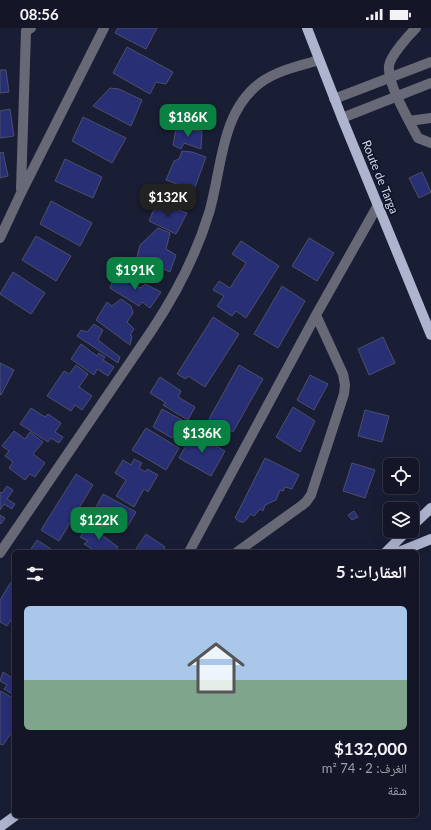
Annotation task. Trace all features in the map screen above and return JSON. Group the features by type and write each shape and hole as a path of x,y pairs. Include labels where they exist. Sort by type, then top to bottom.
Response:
{"main road":[{"name":"Route de Targa","path":"307,28 334,99 431,335"},
{"path":"419,519 431,508"},
{"path":"388,550 400,538"},
{"path":"404,550 431,539"},
{"path":"0,827 12,818"}],"street":[{"path":"0,238 104,28"},
{"path":"416,28 407,38 389,65 390,78 397,96 418,138 431,143"},
{"path":"21,193 26,29"},
{"path":"0,553 168,306 182,280 209,212 224,147 232,121 246,97 260,83 273,75 319,60"},
{"path":"334,99 431,62"},
{"path":"342,118 431,83"},
{"path":"409,121 431,118"},
{"path":"190,550 316,315 378,205"},
{"path":"240,550 306,502 315,486 344,394 345,385 343,374 316,315"}],"building":[{"path":"118,28 157,28 146,49 115,33"},
{"path":"127,47 173,72 166,84 156,82 150,94 113,73"},
{"path":"0,70 6,70 9,92 0,93"},
{"path":"110,88 119,89 142,100 131,126 93,106"},
{"path":"10,109 14,136 0,138 0,111"},
{"path":"83,117 126,138 112,163 72,141"},
{"path":"176,129 202,131 201,149 184,143 181,149 173,145"},
{"path":"182,151 192,152 206,157 191,198 183,195 185,187 166,180 174,161 179,159"},
{"path":"3,152 8,176 0,178 0,153"},
{"path":"65,159 102,177 93,198 55,181"},
{"path":"422,172 431,192 419,198 409,178"},
{"path":"51,201 92,223 80,246 40,224"},
{"path":"157,202 187,213 176,234 149,221"},
{"path":"158,228 170,233 166,249 176,255 170,272 137,257 140,245"},
{"path":"36,236 71,256 56,281 22,260"},
{"path":"309,238 334,253 317,281 292,266"},
{"path":"241,241 279,266 246,318 236,311 232,316 217,306 224,296 213,290 219,281 230,288 246,263 232,254"},
{"path":"13,272 45,293 31,314 0,294"},
{"path":"115,275 124,281 127,275 135,282 133,285 141,288 145,284 161,292 150,308 142,302 139,306 110,288"},
{"path":"282,286 305,301 278,348 254,334"},
{"path":"121,299 131,306 133,313 127,322 134,329 130,335 132,336 130,345 96,320 107,302 112,306"},
{"path":"213,317 239,334 205,387 188,376 186,379 177,374"},
{"path":"94,324 103,330 98,340 120,357 118,363 77,336 81,330 87,332"},
{"path":"383,337 395,363 369,375 358,349"},
{"path":"81,344 97,356 99,353 105,357 103,360 114,367 108,376 97,369 94,375 71,359"},
{"path":"0,363 14,370 1,395 0,394"},
{"path":"76,365 88,374 79,387 92,396 82,410 75,405 71,411 47,396 64,371 69,374"},
{"path":"239,365 263,379 233,432 209,419"},
{"path":"310,375 328,384 314,410 297,400"},
{"path":"160,377 181,391 178,397 195,407 188,420 163,405 166,403 150,393"},
{"path":"293,407 315,421 300,452 276,437"},
{"path":"31,408 45,417 48,414 61,423 55,432 63,437 59,443 51,438 48,442 20,424"},
{"path":"162,409 182,420 172,438 153,427"},
{"path":"365,410 389,416 382,442 358,436"},
{"path":"146,428 179,448 166,470 132,450"},
{"path":"14,431 25,439 30,432 43,442 33,454 45,463 35,477 30,474 25,480 9,468 13,462 5,456 9,451 2,446"},
{"path":"193,433 225,451 211,476 179,458"},
{"path":"265,458 299,475 292,489 285,487 283,491 280,490 276,500 265,505 263,511 260,509 254,516 251,514 244,522 240,522 235,518"},
{"path":"134,459 142,463 139,468 145,472 147,469 158,475 148,492 144,489 134,507 116,496 126,480 115,473 123,460 131,465"},
{"path":"352,463 375,470 365,498 343,491"},
{"path":"76,474 93,485 59,541 41,530"},
{"path":"7,486 13,490 7,499 15,504 12,509 4,504 0,510 0,492 2,493"},
{"path":"103,494 136,512 126,529 94,511"},
{"path":"354,511 358,517 352,520 348,515"},
{"path":"0,515 5,518 1,524 0,523"},
{"path":"96,526 105,531 102,535 118,547 116,550 94,550 84,544 88,541 80,537 85,530 92,533"},
{"path":"146,534 165,547 164,550 135,550"},
{"path":"37,540 52,550 30,550"},
{"path":"12,580 12,618 7,626 0,622 0,600"},
{"path":"3,672 11,677 12,675 12,694 4,689 7,685 0,681"},
{"path":"1,691 12,698 12,732 3,745 0,744"}]}
